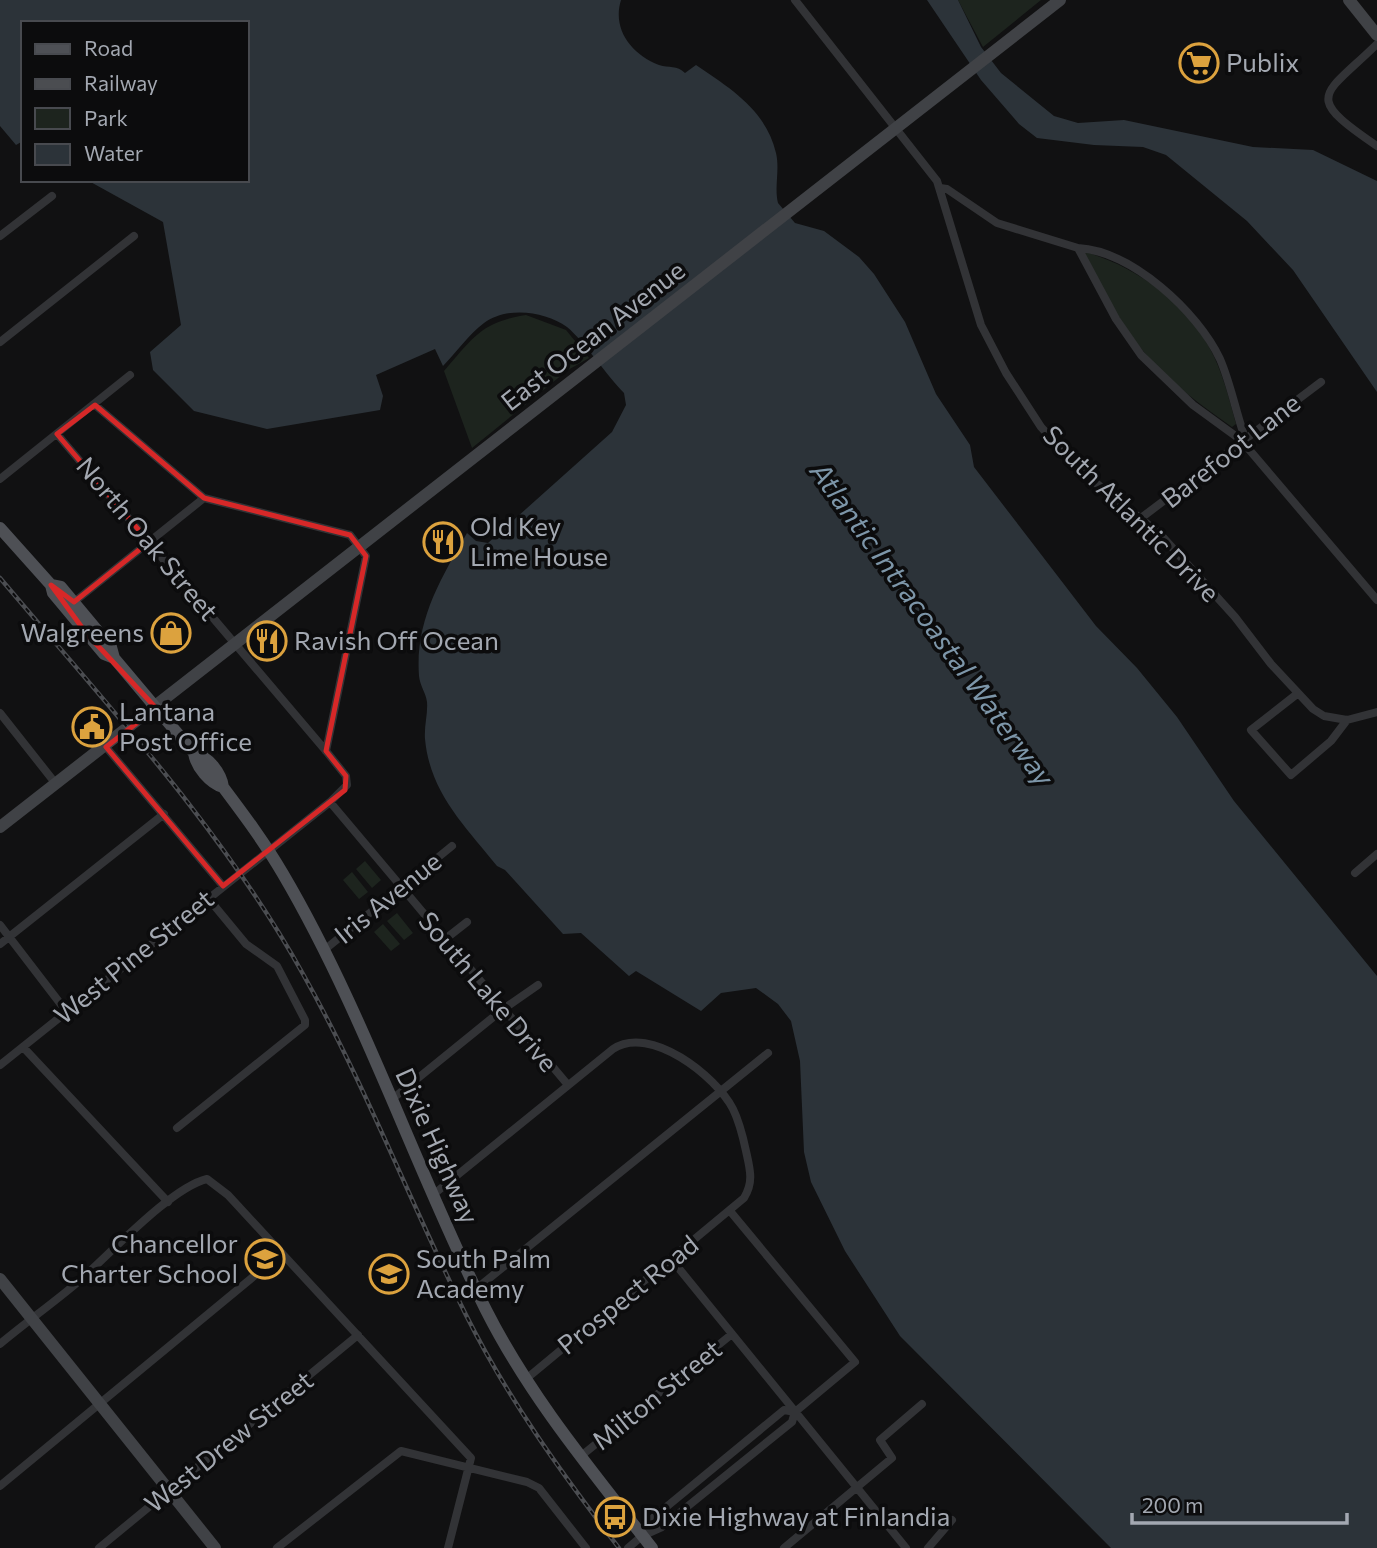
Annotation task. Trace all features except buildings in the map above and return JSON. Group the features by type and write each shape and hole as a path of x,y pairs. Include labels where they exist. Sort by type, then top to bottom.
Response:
{"main road":[{"name":"East Ocean Avenue","path":"0,827 156,708 1060,0"},
{"path":"1349,0 1377,35"},
{"name":"Dixie Highway","path":"0,528 51,584 53,593 104,654 114,658"},
{"name":"Dixie Highway","path":"51,584 61,587 111,647 114,658 194,753 195,761 215,785 223,787 269,850 323,951 477,1289 526,1379 652,1548"},
{"path":"0,1279 215,1548"}],"street":[{"name":"South Atlantic Drive","path":"795,0 940,188 981,325 1020,397 1071,461 1141,518 1235,617 1297,694 1324,716 1347,720"},
{"path":"1377,44 1334,82 1328,95 1329,105 1341,121 1377,146"},
{"path":"940,188 947,189 997,223 1103,254 1141,273 1161,287 1188,314 1219,356 1243,432 1241,440"},
{"path":"0,236 52,196"},
{"path":"0,342 134,236"},
{"path":"1078,248 1116,320 1141,355 1193,405 1241,440 1377,600"},
{"path":"0,479 130,375"},
{"name":"Barefoot Lane","path":"1141,518 1235,450 1241,440 1255,433 1321,382"},
{"path":"95,405 204,498 350,534 362,547 366,556 326,751"},
{"name":"North Oak Street","path":"57,434 346,776 347,785 330,802"},
{"path":"74,602 204,498"},
{"path":"1297,694 1251,730 1291,775 1331,741 1347,720 1377,712"},
{"path":"0,713 56,784"},
{"path":"106,747 223,886"},
{"name":"West Pine Street","path":"0,1065 330,802"},
{"name":"South Lake Drive","path":"330,802 502,1010 568,1085 627,1041 648,1044 680,1057 699,1069 720,1091 740,1125 750,1170 751,1187 730,1211"},
{"path":"0,944 164,814"},
{"name":"Iris Avenue","path":"323,951 452,846"},
{"path":"1355,873 1377,854"},
{"path":"177,1128 305,1026 281,970 246,944 208,898"},
{"path":"444,940 467,922"},
{"path":"0,925 66,1011"},
{"path":"391,1100 502,1010 538,985"},
{"path":"23,1047 168,1202"},
{"path":"477,1289 768,1053"},
{"path":"434,1194 568,1085"},
{"path":"0,1344 72,1287 168,1202 195,1181 207,1179 222,1188 471,1458 448,1548"},
{"path":"628,1548 642,1536 662,1527 792,1422 795,1412 855,1362 730,1211"},
{"name":"Prospect Road","path":"526,1379 730,1211"},
{"path":"0,1486 282,1252"},
{"path":"672,1260 906,1548"},
{"name":"Milton Street","path":"581,1456 732,1334"},
{"name":"West Drew Street","path":"99,1548 358,1335"},
{"path":"783,1548 892,1458 880,1440 922,1404"},
{"path":"642,1536 648,1522 784,1410 795,1412"},
{"path":"277,1548 401,1451 539,1488 586,1548"},
{"path":"928,1548 952,1520"}],"highlighted area":[{"path":"95,405 204,498 350,535 366,556 326,751 346,776 345,790 223,886 106,747 156,708 86,633 51,585 74,602 149,542 57,434"}],"green space":[{"path":"958,0 1041,0 983,47"},
{"path":"1082,251 1120,265 1138,275 1186,314 1214,356 1236,424 1232,427 1199,403 1148,357 1121,319"},
{"path":"526,315 566,330 589,358 568,370 472,448 444,371 479,333 498,322"},
{"path":"365,861 381,880 372,888 356,869"},
{"path":"352,872 368,892 359,899 343,880"},
{"path":"397,913 413,933 404,940 387,921"},
{"path":"383,924 400,944 391,951 374,932"}],"water":[{"name":"Atlantic Intracoastal Waterway","path":"0,0 621,0 619,21 622,30 632,47 640,54 659,65 676,68 685,73 696,65 734,92 755,112 764,124 776,153 778,203 795,223 824,231 859,257 874,274 905,322 936,394 970,445 974,467 1096,626 1137,668 1177,717 1234,801 1377,976 1377,1548 1111,1548 900,1336 845,1251 811,1182 804,1152 800,1061 791,1021 778,1004 756,988 721,993 701,1011 636,971 629,976 581,933 563,934 505,870 497,866 451,808 428,758 425,734 427,702 420,680 419,656 425,619 439,584 467,533 476,541 488,543 612,432 626,405 624,393 581,341 567,327 548,317 526,313 504,314 484,323 443,366 435,349 376,375 383,396 380,410 267,429 194,411 153,370 150,352 181,325 163,222 91,182 248,182 248,21 21,21 21,142 16,145 0,126"},
{"path":"927,0 958,0 981,47 1001,73 1054,116 1078,123 1124,120 1253,147 1313,150 1377,181 1377,392 1293,270 1247,221 1166,155 1143,147 1094,145 1037,138 1019,124 981,80"}],"railway":[{"path":"0,578 122,721 200,818 271,920 347,1058 482,1346 537,1435 619,1548"}],"place":[{"name":"Publix","path":"1199,63"},
{"name":"Old Key Lime House","path":"443,542"},
{"name":"Walgreens","path":"171,633"},
{"name":"Ravish Off Ocean","path":"267,641"},
{"name":"Lantana Post Office","path":"92,727"},
{"name":"Chancellor Charter School","path":"265,1259"},
{"name":"South Palm Academy","path":"389,1274"},
{"name":"Dixie Highway at Finlandia","path":"615,1517"}]}
